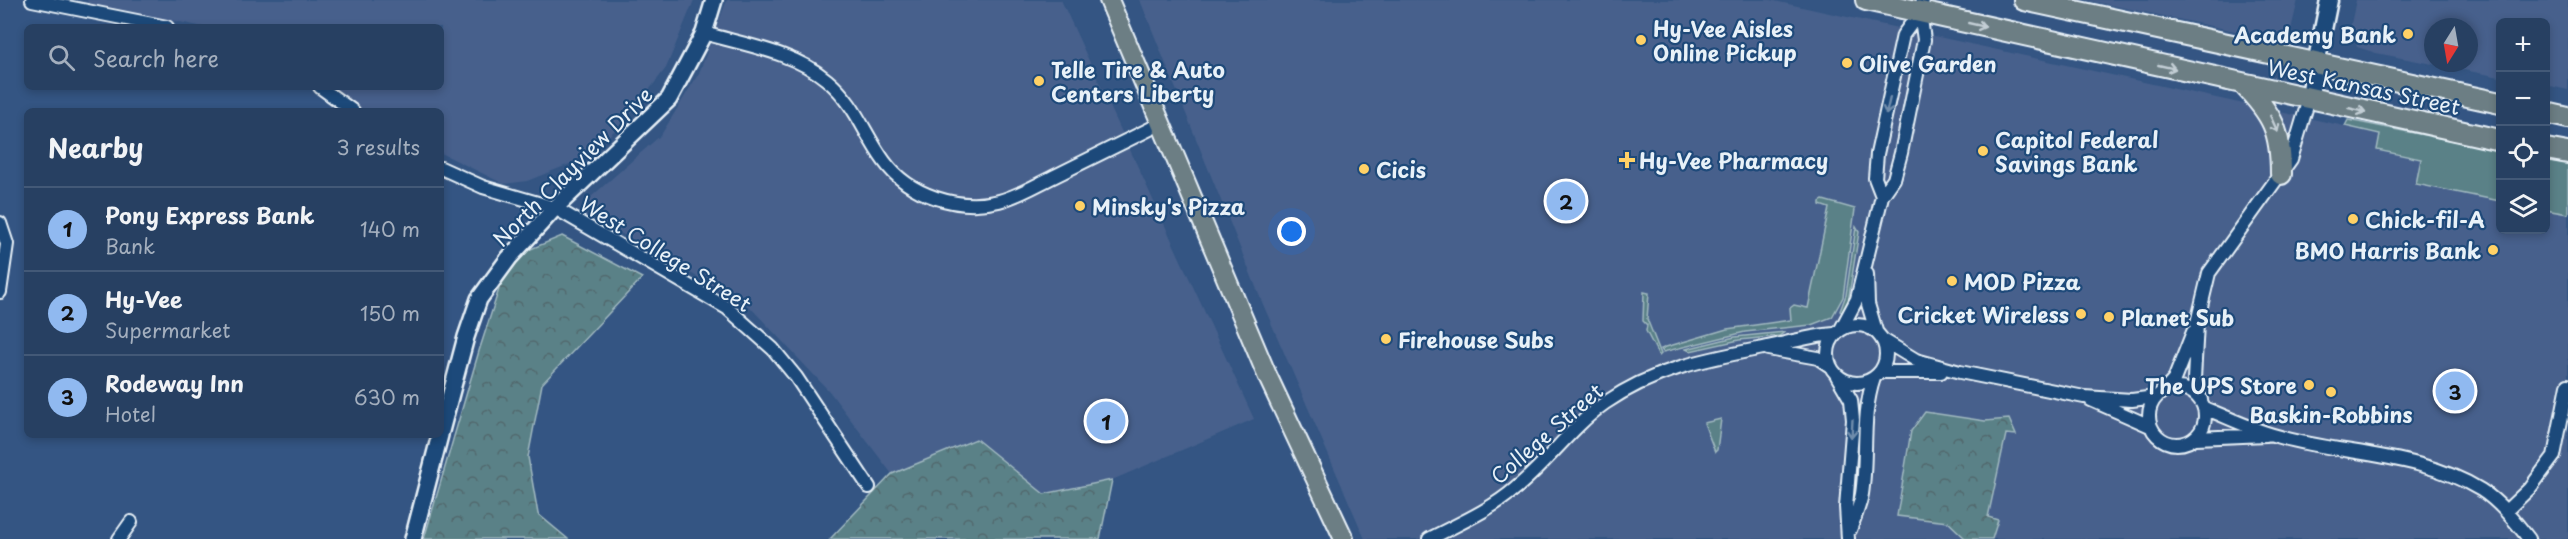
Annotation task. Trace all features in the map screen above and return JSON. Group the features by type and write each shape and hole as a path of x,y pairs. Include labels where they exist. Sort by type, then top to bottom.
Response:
{"highway":[{"name":"West Kansas Street","path":"1866,0 1921,6 2243,84 2496,139"},
{"name":"West Kansas Street","path":"2024,0 2496,102"},
{"path":"2243,84 2262,104 2276,125 2281,146 2281,174"},
{"path":"2550,114 2568,118"},
{"path":"2550,150 2568,153"}],"main road":[{"path":"1108,0 1267,375 1344,539"},
{"path":"2309,99 2329,0"}],"street":[{"path":"32,0 152,24"},
{"name":"North Clayview Drive","path":"444,420 466,337 479,299 509,258 555,208 669,99 704,33 714,0"},
{"path":"1882,196 1875,178 1877,154 1903,35 1921,6"},
{"path":"1848,538 1846,507 1852,420 1851,400 1833,370 1827,350 1857,298 1882,196 1894,179 1924,39 1921,6"},
{"path":"704,33 776,53 810,68 851,103 885,162 896,174 921,192 951,202 983,203 1013,196 1160,124"},
{"path":"324,90 349,108"},
{"path":"2150,426 2149,411 2160,394 2174,380 2197,323 2209,273 2281,174 2297,143 2309,99"},
{"name":"West College Street","path":"444,169 483,187 555,208 728,308 755,332 796,377 869,487"},
{"path":"0,224 7,244 0,292"},
{"path":"1848,538 1862,496 1864,429 1868,397 1886,357 1868,304 1867,260"},
{"path":"2196,438 2205,424 2202,404 2194,379 2197,323"},
{"path":"1838,331 1858,324 1880,335 1916,360 1960,372 2085,397 2132,400 2180,388 2195,394 2202,404 2273,435 2434,470 2482,491 2506,511 2529,539"},
{"name":"College Street","path":"1430,539 1514,490 1568,435 1604,404 1649,377 1706,357 1838,331"},
{"name":"College Street","path":"1761,348 1818,358 1833,370"},
{"path":"1833,370 1854,383 1877,375 1960,372"},
{"path":"2506,511 2546,470 2554,456 2568,385"},
{"path":"2085,397 2150,426 2163,441 2172,444 2182,444 2196,438 2273,435"},
{"path":"413,539 439,438"},
{"path":"119,539 131,522"}],"shaded area":[{"path":"87,0 694,0 666,68 630,115 604,141 572,163 527,181 504,184 444,154 444,108 360,108 334,90 444,90 444,24 190,24 88,3"},
{"path":"727,0 1061,0 1254,419 1112,480 1044,494 976,439 892,474 829,391 750,307 594,218 587,207 591,197 661,135 699,73"},
{"path":"1140,0 1770,0 2381,134 2378,150 2422,159 2417,184 2496,200 2496,234 2550,234 2550,211 2568,214 2568,539 1365,539 1262,302"},
{"path":"2086,0 2298,0 2288,42"},
{"path":"2356,0 2568,0 2568,90 2550,86 2550,18 2496,18 2496,76 2474,72 2478,72 2478,18 2424,18 2424,62 2357,47 2351,24"}],"green space":[{"path":"2348,120 2496,149 2496,200 2416,184 2421,159 2377,150 2380,134 2345,126"},
{"path":"2550,161 2568,164 2568,214 2550,211"},
{"path":"1823,200 1855,209 1843,297 1832,317 1811,325 1745,332 1663,352 1661,349 1666,347 1727,329 1791,320 1790,308 1794,305 1808,308 1829,208 1820,205"},
{"path":"1856,227 1859,232 1848,302 1843,313 1840,311 1846,295"},
{"path":"562,236 642,278 542,384 528,457 538,514 568,539 424,539 509,258"},
{"path":"1644,292 1649,293 1647,319 1661,354 1659,356 1646,331 1647,325 1643,321"},
{"path":"1785,332 1779,336 1739,340 1690,351 1686,349 1735,337"},
{"path":"1925,412 1985,421 2009,419 2016,435 2006,434 1988,517 1998,520 1992,539 1966,539 1948,522 1897,516 1911,431"},
{"path":"1721,419 1717,450 1715,452 1704,423"},
{"path":"976,439 1044,494 1112,480 1100,539 830,539 892,474"}],"place":[{"name":"Academy Bank","path":"2408,34"},
{"name":"Hy-Vee Aisles Online Pickup","path":"1641,40"},
{"name":"Olive Garden","path":"1847,63"},
{"name":"Telle Tire & Auto Centers Liberty","path":"1039,81"},
{"name":"Capitol Federal Savings Bank","path":"1983,151"},
{"name":"Hy-Vee Pharmacy","path":"1627,160"},
{"name":"Cicis","path":"1364,169"},
{"name":"Hy-Vee","path":"1566,201"},
{"name":"Minsky's Pizza","path":"1080,206"},
{"name":"Chick-fil-A","path":"2353,219"},
{"name":"BMO Harris Bank","path":"2493,250"},
{"name":"MOD Pizza","path":"1952,281"},
{"name":"Cricket Wireless","path":"2081,314"},
{"name":"Planet Sub","path":"2109,317"},
{"name":"Firehouse Subs","path":"1386,339"},
{"name":"The UPS Store","path":"2309,385"},
{"name":"Rodeway Inn","path":"2455,391"},
{"name":"Baskin-Robbins","path":"2331,392"},
{"name":"Pony Express Bank","path":"1106,421"}]}
